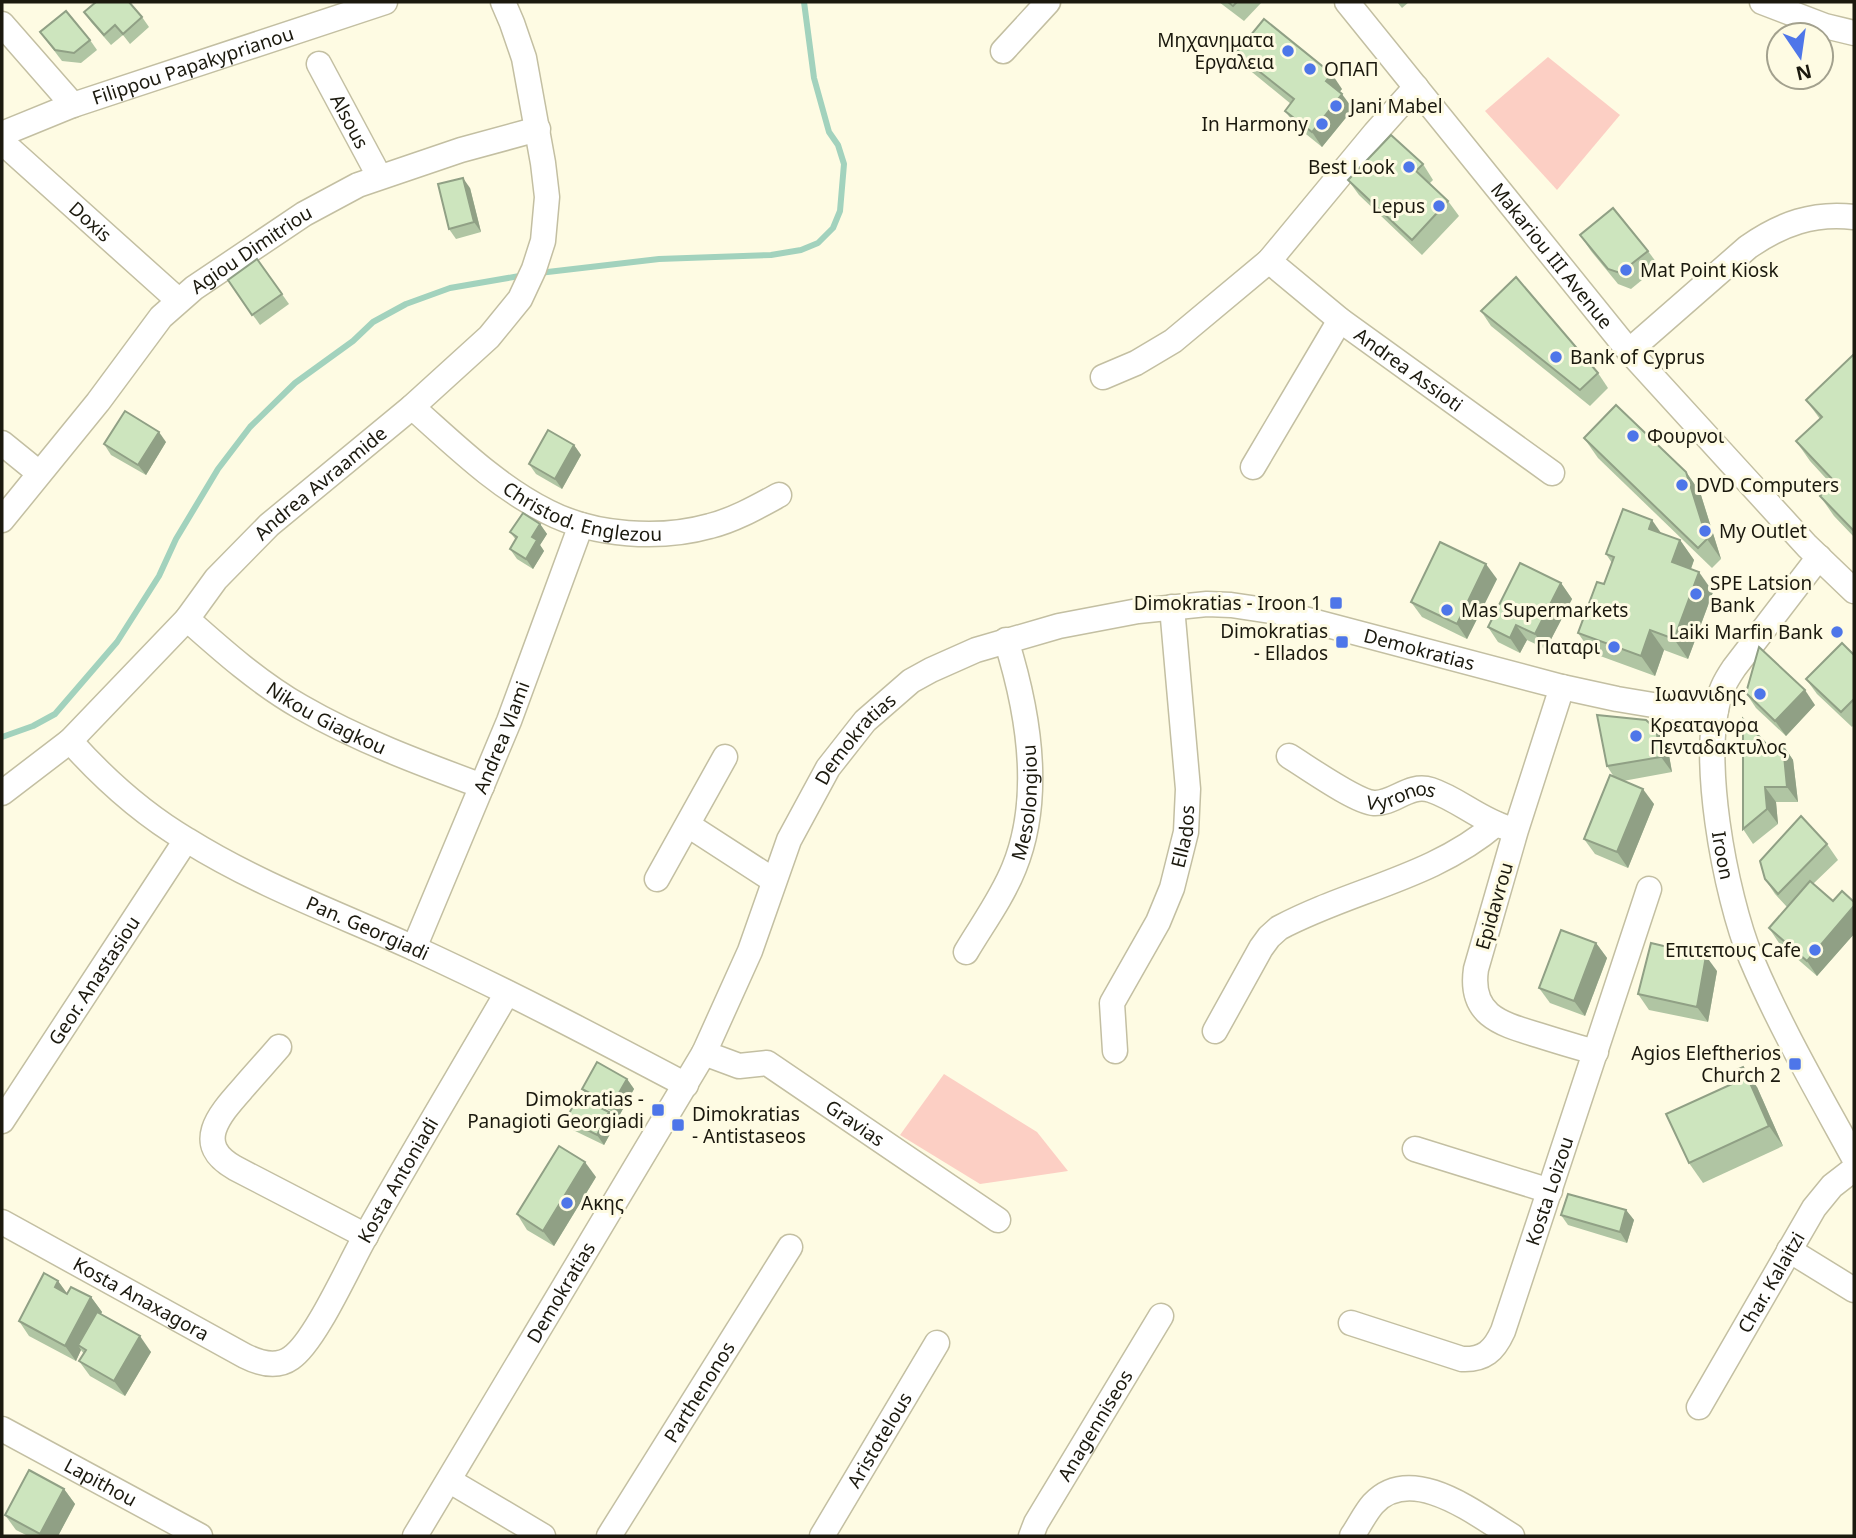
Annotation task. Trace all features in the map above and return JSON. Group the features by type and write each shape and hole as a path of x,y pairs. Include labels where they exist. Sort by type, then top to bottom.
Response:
{"street":[{"name":"Filippou Papakyprianou","path":"2,134 74,105 386,2"},
{"name":"Andrea Avraamide","path":"2,793 70,741 187,619 216,579 269,524 412,407 495,330 516,305 539,256 546,227 547,197 538,129 524,58 503,2"},
{"path":"1003,51 1048,2"},
{"name":"Makariou III Avenue","path":"1347,2 1629,351 1819,557 1854,591"},
{"path":"1762,2 1825,26 1854,33"},
{"path":"2,24 74,105"},
{"name":"Alsous","path":"319,64 379,176"},
{"path":"1103,377 1136,363 1173,341 1269,261 1416,87"},
{"name":"Agiou Dimitriou","path":"2,520 98,402 161,317 178,300 304,214 379,176 538,129"},
{"name":"Doxis","path":"2,142 178,300"},
{"path":"1629,351 1748,247 1767,234 1799,220 1854,212"},
{"name":"Andrea Assioti","path":"1269,261 1340,320 1552,472"},
{"path":"1253,467 1340,320"},
{"name":"Christod. Englezou","path":"412,407 464,454 511,490 548,512 581,525 637,533 692,530 725,522 779,495"},
{"path":"2,443 39,473"},
{"name":"Andrea Vlami","path":"414,948 532,663 581,525"},
{"name":"Iroon","path":"1819,557 1734,668 1723,687 1713,740 1714,788 1723,849 1739,922 1750,955 1766,992 1854,1158"},
{"name":"Demokratias","path":"415,1536 704,1053 750,951 789,840 816,787 865,721 911,681 958,657 1006,640 1099,617 1207,604 1258,608 1418,647 1562,687 1640,704 1717,710"},
{"name":"Ellados","path":"1115,1051 1112,1003 1158,922 1172,888 1186,832 1188,789 1172,607"},
{"name":"Nikou Giagkou","path":"187,619 260,680 300,707 362,738 482,786"},
{"name":"Mesolongiou","path":"966,952 1010,877 1024,839 1029,792 1029,741 1019,682 1006,640"},
{"name":"Epidavrou","path":"1562,687 1506,827 1474,985 1477,998 1489,1016 1507,1026 1596,1052"},
{"name":"Pan. Georgiadi","path":"70,741 112,783 186,840 281,890 414,948 507,993 686,1085"},
{"name":"Vyronos","path":"1289,756 1363,800 1381,803 1410,790 1430,790 1506,827"},
{"path":"657,879 725,757"},
{"path":"688,825 773,880"},
{"path":"1216,1031 1261,948 1279,928 1441,861 1506,827"},
{"name":"Geor. Anastasiou","path":"2,1121 11,1085 186,840"},
{"name":"Kosta Loizou","path":"1351,1323 1454,1357 1475,1359 1486,1355 1495,1347 1503,1331 1649,889"},
{"name":"Kosta Antoniadi","path":"283,1362 298,1353 307,1342 507,993"},
{"path":"279,1047 220,1115 213,1131 215,1151 234,1168 366,1236"},
{"name":"Gravias","path":"704,1053 739,1066 767,1063 998,1220"},
{"path":"1415,1149 1550,1191"},
{"name":"Char. Kalaitzi","path":"1699,1407 1823,1195 1854,1169"},
{"name":"Kosta Anaxagora","path":"2,1222 245,1356 265,1363 283,1362"},
{"name":"Parthenonos","path":"608,1536 790,1247"},
{"path":"1789,1250 1854,1290"},
{"name":"Anagenniseos","path":"1031,1536 1036,1523 1161,1316"},
{"name":"Aristotelous","path":"822,1536 937,1343"},
{"name":"Lapithou","path":"2,1429 200,1536"},
{"path":"450,1481 543,1536"},
{"path":"1352,1536 1381,1497 1414,1488 1440,1494 1512,1536"}],"shaded area":[{"path":"1548,57 1620,115 1557,190 1485,111"},
{"path":"944,1074 1037,1132 1068,1171 980,1184 900,1135"}],"building":[{"path":"96,2 129,2 142,17 123,34 115,25 104,35 84,12"},
{"path":"66,11 90,40 74,53 55,50 40,32"},
{"path":"1264,19 1332,74 1326,81 1342,94 1312,132 1285,111 1294,99 1236,53"},
{"path":"1391,135 1423,164 1416,171 1448,201 1412,240 1348,180"},
{"path":"463,178 474,222 449,229 438,184"},
{"path":"1613,208 1648,251 1620,273 1608,269 1580,235"},
{"path":"257,259 282,294 252,315 228,280"},
{"name":"Bank of Cyprus","path":"1516,277 1598,373 1580,390 1481,311"},
{"path":"1854,354 1854,531 1820,496 1835,482 1796,441 1822,417 1806,400"},
{"path":"1616,405 1686,472 1707,539 1698,548 1584,438"},
{"path":"125,411 159,432 138,465 104,444"},
{"path":"548,430 574,445 555,479 529,464"},
{"path":"1623,509 1652,520 1649,529 1680,540 1672,562 1699,572 1674,639 1650,630 1641,656 1578,633 1597,582 1604,584 1614,557 1606,554"},
{"path":"523,513 540,524 532,537 537,540 526,559 510,549 517,537 510,532"},
{"path":"1440,542 1486,564 1457,624 1411,602"},
{"path":"1520,563 1561,583 1535,634 1516,625 1510,638 1488,627"},
{"path":"1842,643 1854,655 1854,699 1841,712 1806,679"},
{"path":"1759,647 1805,690 1775,721 1746,693"},
{"path":"1597,715 1646,720 1656,729 1661,757 1607,766"},
{"path":"1743,719 1768,746 1783,745 1787,787 1765,787 1767,809 1743,829"},
{"path":"1610,775 1643,789 1617,852 1584,839"},
{"path":"1801,816 1827,844 1778,894 1765,879 1760,861"},
{"path":"1810,881 1833,901 1842,891 1854,902 1854,906 1807,961 1769,928"},
{"path":"1561,930 1596,943 1574,1001 1539,988"},
{"path":"1651,943 1706,956 1697,1007 1638,994"},
{"path":"597,1062 627,1079 612,1105 582,1089"},
{"path":"1743,1067 1769,1126 1689,1163 1666,1114 1732,1084 1727,1074"},
{"path":"578,1097 609,1112 597,1135 566,1119"},
{"path":"559,1146 585,1162 543,1231 517,1214"},
{"path":"1568,1194 1626,1210 1620,1232 1561,1215"},
{"path":"44,1273 58,1281 55,1287 67,1294 71,1287 91,1297 65,1346 19,1321"},
{"path":"97,1312 140,1336 114,1381 79,1361 86,1350 78,1345"},
{"path":"29,1470 64,1489 40,1534 5,1515"}],"waterway":[{"path":"539,273 659,259 771,255 801,250 818,243 833,228 840,211 844,164 838,145 829,132 814,78 804,2"},
{"path":"2,737 33,726 55,714 117,642 159,576 176,539 218,469 250,427 295,383 353,341 373,322 406,304 450,288 525,275"}],"place":[{"name":"Μηχανηματα Εργαλεια","path":"1288,51"},
{"name":"ΟΠΑΠ","path":"1310,69"},
{"name":"Jani Mabel","path":"1336,106"},
{"name":"In Harmony","path":"1322,124"},
{"name":"Best Look","path":"1409,167"},
{"name":"Lepus","path":"1439,206"},
{"name":"Mat Point Kiosk","path":"1626,270"},
{"name":"Bank of Cyprus","path":"1556,357"},
{"name":"Φουρνοι","path":"1633,436"},
{"name":"DVD Computers","path":"1682,485"},
{"name":"My Outlet","path":"1705,531"},
{"name":"SPE Latsion Bank","path":"1696,594"},
{"name":"Dimokratias - Iroon 1","path":"1336,603"},
{"name":"Mas Supermarkets","path":"1447,610"},
{"name":"Laiki Marfin Bank","path":"1837,632"},
{"name":"Dimokratias - Ellados","path":"1342,642"},
{"name":"Παταρι","path":"1614,647"},
{"name":"Ιωαννιδης","path":"1760,694"},
{"name":"Κρεαταγορα Πενταδακτυλος","path":"1636,736"},
{"name":"Επιτεπους Cafe","path":"1815,950"},
{"name":"Agios Eleftherios Church 2","path":"1795,1064"},
{"name":"Dimokratias - Panagioti Georgiadi","path":"658,1110"},
{"name":"Dimokratias - Antistaseos","path":"678,1125"},
{"name":"Ακης","path":"567,1203"}]}
